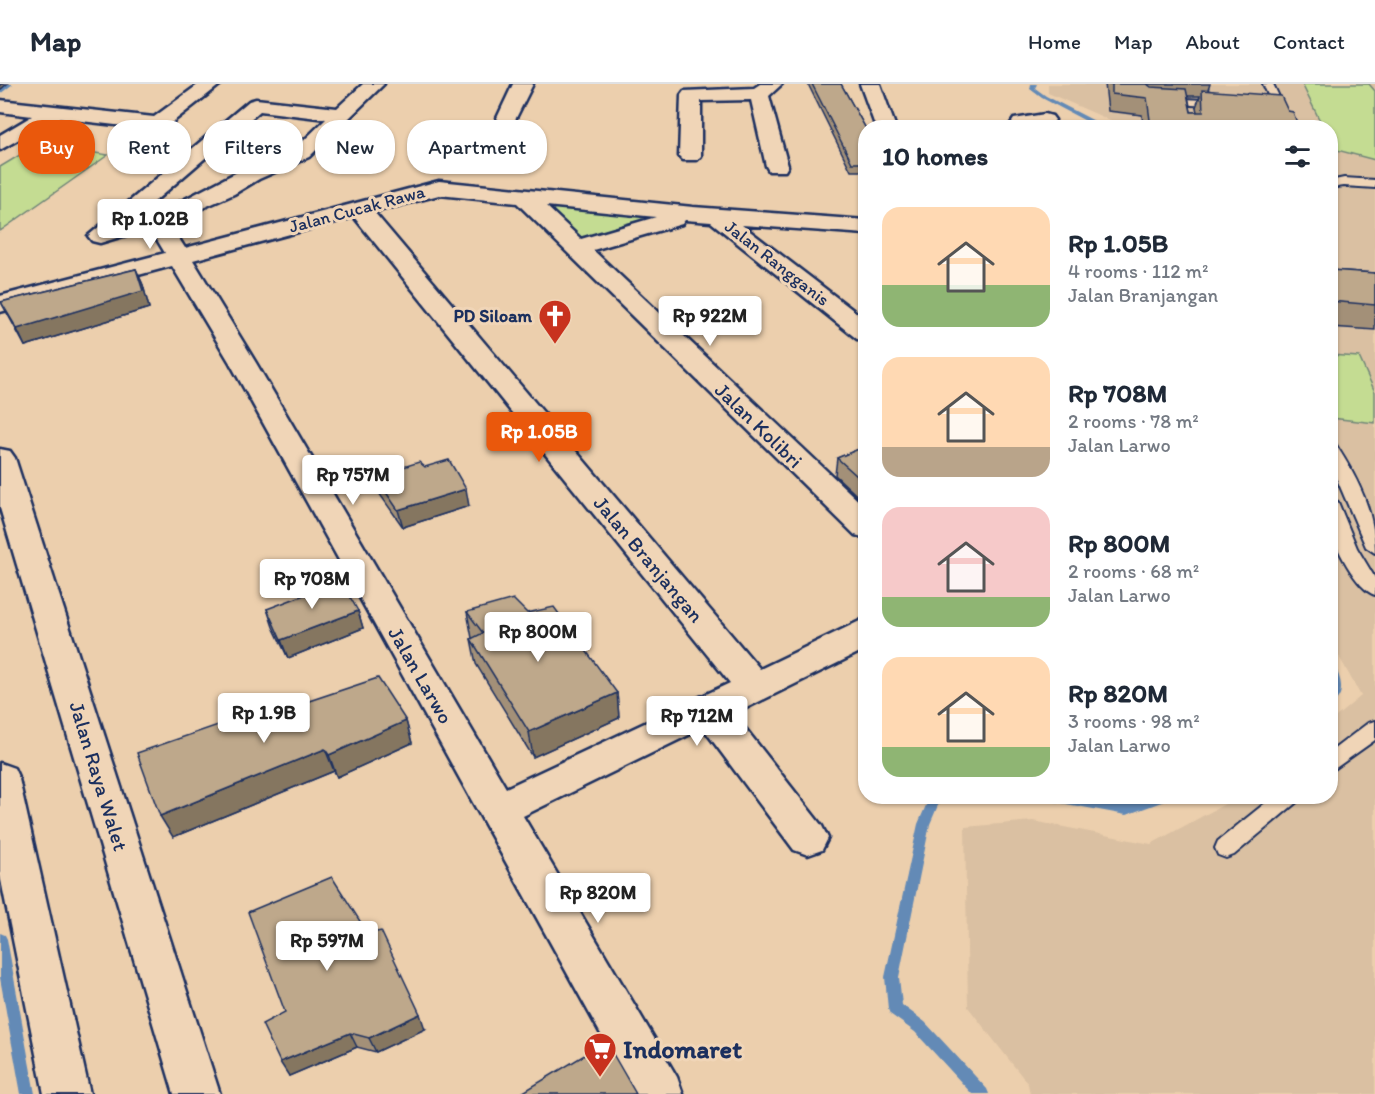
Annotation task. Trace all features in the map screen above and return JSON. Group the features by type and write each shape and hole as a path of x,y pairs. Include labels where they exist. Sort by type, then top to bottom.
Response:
{"street":[{"path":"0,106 158,124 205,88 261,100 100,236 157,221 200,202 276,162 302,153 374,84"},
{"path":"507,118 523,84"},
{"path":"870,84 883,120"},
{"path":"690,156 691,95 766,89 777,166"},
{"path":"256,105 342,115"},
{"path":"0,144 52,112"},
{"name":"Jalan Cucak Rawa","path":"0,304 439,188 705,215 858,227"},
{"name":"Jalan Kolibri","path":"524,197 574,248 858,519"},
{"name":"Jalan Branjangan","path":"359,209 755,687"},
{"path":"574,248 705,215"},
{"name":"Jalan Rangganis","path":"705,215 858,327"},
{"name":"Jalan Larwo","path":"157,221 243,363 660,1094"},
{"name":"Jalan Raya Walet","path":"0,458 197,1094"},
{"path":"497,810 755,687 858,644"},
{"path":"710,710 808,838"},
{"path":"0,779 67,1094"}],"lane":[{"path":"1268,84 1272,106 1283,120"},
{"path":"1156,100 1188,106 1233,104"},
{"path":"1338,183 1375,184"},
{"path":"1338,191 1375,193"},
{"path":"1338,462 1346,476 1375,547"},
{"path":"1338,524 1358,564 1375,589"},
{"path":"1338,758 1375,729"},
{"path":"1226,849 1280,804"}],"shaded area":[{"path":"1048,84 1375,84 1375,1094 1030,1094 1028,1084 968,1007 965,827 1033,821 1151,844 1225,804 1338,804 1338,715 1361,696 1338,655 1338,120 1110,120 1048,93"}],"green space":[{"path":"1302,84 1369,84 1375,91 1375,160 1338,150 1338,120 1320,120"},
{"path":"95,153 107,156 95,164"},
{"path":"18,156 18,174 81,174 0,231 0,167"},
{"path":"551,206 655,217 582,240 546,208"},
{"path":"1338,356 1359,357 1375,392 1375,423 1338,419"}],"building":[{"path":"812,84 841,84 861,120 858,120 858,163 852,163"},
{"path":"1112,84 1147,84 1151,87 1186,89 1191,112 1203,112 1202,90 1281,96 1288,111 1293,112 1296,120 1150,120 1147,98 1112,94"},
{"path":"136,269 143,291 17,329 1,302"},
{"path":"1338,271 1375,273 1375,305 1338,302"},
{"path":"858,449 858,477 837,458"},
{"path":"449,460 466,489 398,510 375,476 419,462 425,467"},
{"path":"341,581 358,611 281,640 267,609"},
{"path":"513,599 527,613 554,607 617,693 529,732 471,639 483,633 467,612"},
{"path":"378,678 406,721 329,755 325,749 160,816 137,753 276,705 279,711"},
{"path":"332,877 368,934 381,931 420,1014 369,1038 350,1033 280,1062 262,1024 285,1012 248,912"},
{"path":"606,1042 636,1094 520,1094"}],"waterway":[{"path":"0,92 10,84"},
{"path":"1034,84 1032,88 1044,97 1089,120"},
{"path":"933,804 924,824 892,977 895,1009 920,1027 982,1094"},
{"path":"1093,804 1126,810 1142,804"},
{"path":"0,939 28,1094"}],"place":[{"name":"PD Siloam","path":"555,345"},
{"name":"Indomaret","path":"600,1078"}]}
